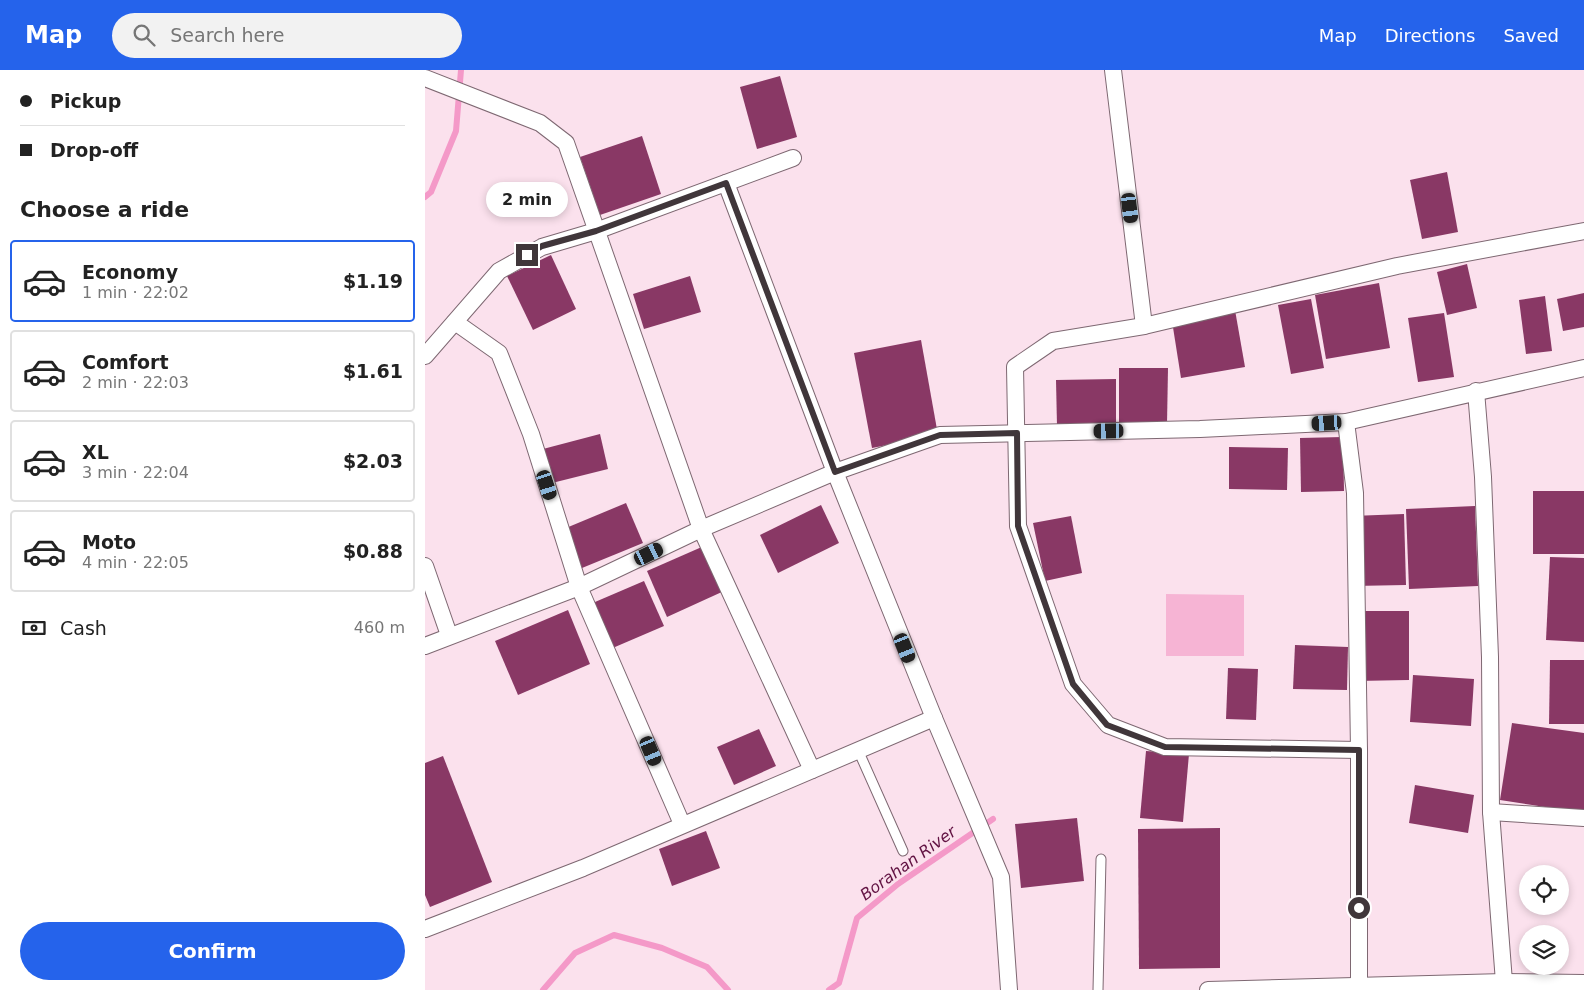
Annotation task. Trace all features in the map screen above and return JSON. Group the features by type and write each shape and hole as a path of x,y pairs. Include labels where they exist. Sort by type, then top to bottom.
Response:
{"street":[{"path":"1113,70 1144,326"},
{"path":"425,78 540,123 566,143 701,529 812,770"},
{"path":"425,356 499,271 542,246 596,231 793,158"},
{"path":"726,183 835,472 1001,878 1009,990"},
{"path":"1359,750 1165,747 1107,725 1073,684 1018,526 1015,367 1053,342 1144,326 1397,266 1584,231"},
{"path":"455,322 499,353 531,434 579,587 682,824"},
{"path":"425,646 449,635 579,587 701,529 835,472 940,435 1200,429 1346,422 1584,368"},
{"path":"1476,391 1483,477 1490,657 1491,812 1503,982"},
{"path":"1346,422 1355,493 1359,750 1359,986"},
{"path":"425,566 449,635"},
{"path":"425,927 583,868 682,824 934,718"},
{"path":"1491,812 1584,818"},
{"path":"1208,990 1503,982 1584,982"}],"lane":[{"path":"858,750 903,851"},
{"path":"1098,990 1101,859"}],"shaded area":[{"path":"1166,594 1244,595 1244,656 1166,656"}],"building":[{"path":"780,76 797,137 757,149 740,87"},
{"path":"642,136 661,194 600,215 580,157"},
{"path":"1447,172 1458,232 1422,239 1410,180"},
{"path":"551,255 576,309 533,330 507,276"},
{"path":"1467,264 1477,308 1447,315 1437,272"},
{"path":"690,276 701,312 644,329 633,294"},
{"path":"1379,283 1390,348 1326,359 1315,295"},
{"path":"1584,293 1584,327 1563,331 1557,299"},
{"path":"1545,296 1552,351 1526,354 1519,300"},
{"path":"1311,299 1324,368 1291,374 1278,305"},
{"path":"1235,310 1245,367 1181,378 1172,321"},
{"path":"1444,313 1454,377 1418,382 1408,318"},
{"path":"921,340 938,435 872,448 854,353"},
{"path":"1119,368 1168,368 1167,424 1119,424"},
{"path":"1116,379 1116,426 1057,426 1056,380"},
{"path":"600,434 608,469 552,483 543,449"},
{"path":"1343,437 1344,491 1301,492 1300,438"},
{"path":"1229,447 1288,448 1287,490 1229,489"},
{"path":"1533,491 1584,491 1584,554 1533,554"},
{"path":"626,503 643,543 582,568 566,528"},
{"path":"821,505 839,543 778,573 760,535"},
{"path":"1475,506 1478,586 1409,589 1406,509"},
{"path":"1404,514 1406,585 1353,586 1352,516"},
{"path":"1071,516 1082,573 1045,581 1033,523"},
{"path":"704,546 724,591 667,617 647,571"},
{"path":"1550,557 1584,558 1584,642 1546,640"},
{"path":"644,581 664,626 608,650 588,605"},
{"path":"568,610 590,664 518,695 495,641"},
{"path":"1356,611 1409,611 1409,680 1356,681"},
{"path":"1295,645 1348,647 1347,690 1293,689"},
{"path":"1550,660 1584,660 1584,724 1549,724"},
{"path":"1228,668 1258,669 1256,720 1226,719"},
{"path":"1413,675 1474,679 1471,726 1410,722"},
{"path":"1512,723 1584,733 1584,813 1500,800"},
{"path":"759,729 776,766 734,785 717,747"},
{"path":"1146,751 1189,754 1183,822 1140,818"},
{"path":"443,756 492,882 430,907 425,895 425,763"},
{"path":"1415,785 1474,795 1468,833 1409,823"},
{"path":"1077,818 1084,881 1021,888 1015,824"},
{"path":"1220,828 1220,968 1139,969 1138,829"},
{"path":"706,831 720,868 672,886 659,849"}],"waterway":[{"path":"425,197 431,192 456,131 461,70"},
{"name":"Borahan River","path":"829,990 839,983 857,918 898,884 993,819"},
{"name":"Borahan River","path":"543,990 575,953 614,935 662,948 707,967 728,990"}],"route":[{"path":"527,255 542,246 596,231 726,183 835,472 940,435 1017,433 1018,526 1073,684 1107,725 1165,747 1359,750 1359,908"}]}
